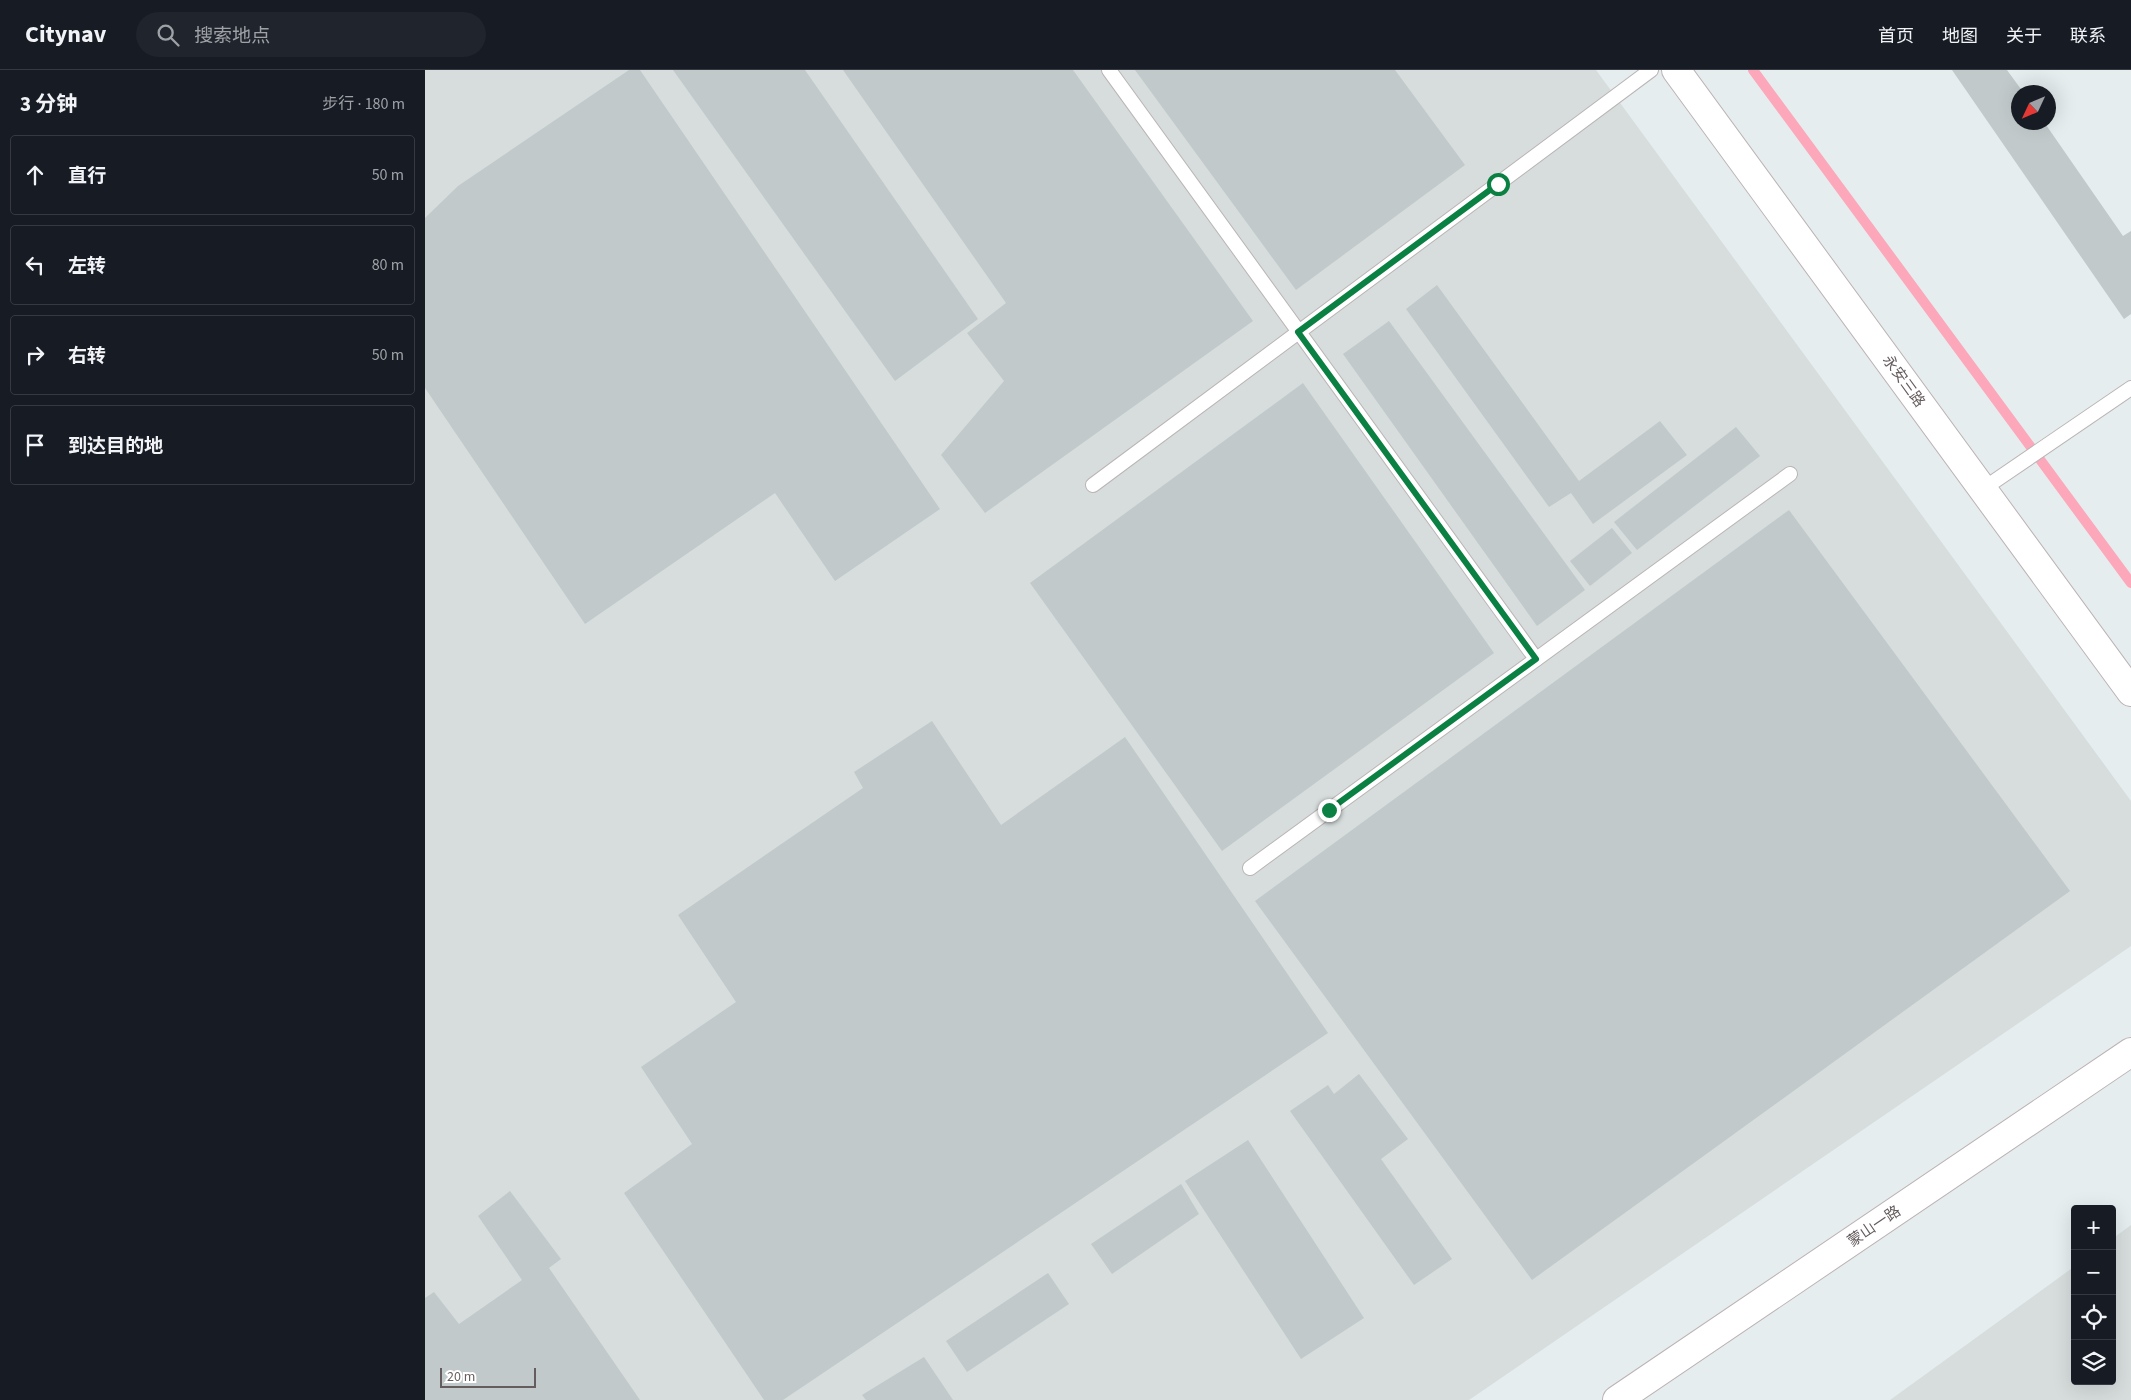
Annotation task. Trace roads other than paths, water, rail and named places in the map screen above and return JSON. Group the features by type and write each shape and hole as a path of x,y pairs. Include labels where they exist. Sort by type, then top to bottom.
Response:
{"main road":[{"name":"永安三路","path":"1676,70 2131,692"},
{"name":"蒙山一路","path":"1617,1400 2131,1052"}],"lane":[{"path":"1109,70 1536,659"},
{"path":"1093,485 1651,70"},
{"path":"1983,490 2131,388"},
{"path":"1250,868 1790,474"}],"waterway":[{"path":"1753,70 2131,583"}]}
